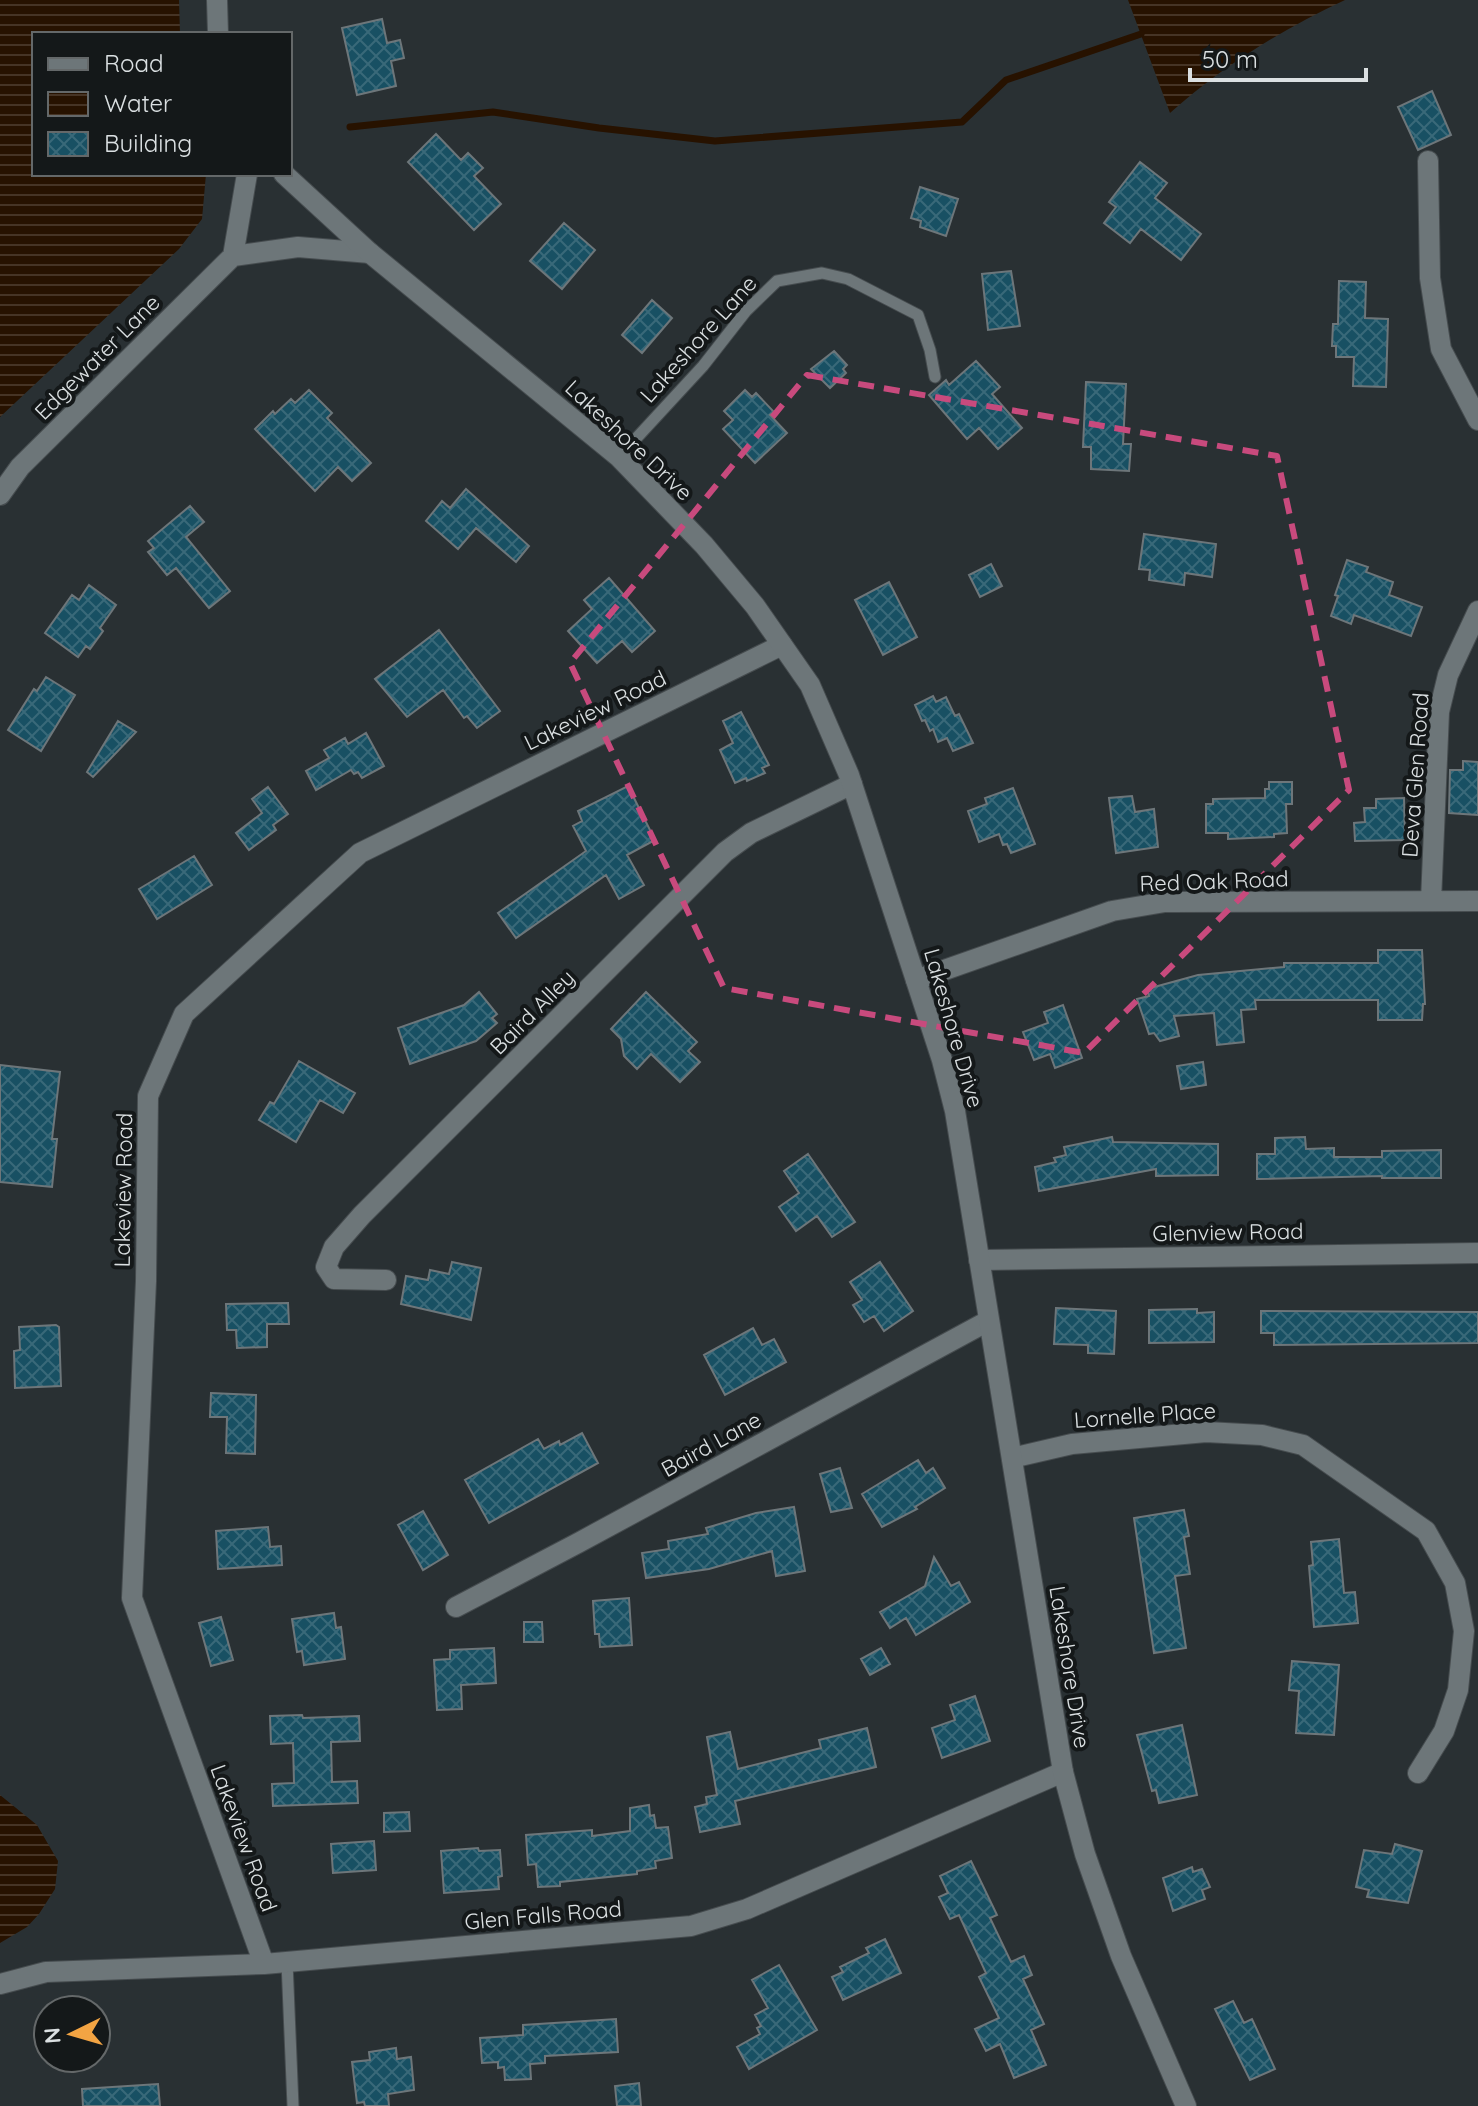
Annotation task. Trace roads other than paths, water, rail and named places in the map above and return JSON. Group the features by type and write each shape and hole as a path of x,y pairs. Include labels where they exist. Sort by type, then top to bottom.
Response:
{"street":[{"path":"217,0 218,32"},
{"path":"1428,161 1430,278 1441,349 1478,420"},
{"path":"247,176 233,256 298,247 370,253"},
{"name":"Lakeshore Drive","path":"286,176 370,253 619,457 704,545 755,606 810,685 852,784 955,1111 1063,1772 1085,1854 1121,1956 1186,2106"},
{"name":"Edgewater Lane","path":"0,495 20,467 233,256"},
{"name":"Deva Glen Road","path":"1431,901 1439,712 1448,675 1478,611"},
{"name":"Lakeview Road","path":"264,1964 132,1598 146,1281 148,1096 184,1014 360,853 782,645"},
{"name":"Baird Alley","path":"386,1280 334,1279 326,1267 334,1247 362,1215 725,852 751,833 852,784"},
{"name":"Red Oak Road","path":"916,980 1112,911 1165,902 1478,901"},
{"name":"Glenview Road","path":"979,1260 1478,1253"},
{"name":"Baird Lane","path":"456,1607 988,1321"},
{"name":"Lornelle Place","path":"1012,1458 1072,1444 1131,1438 1206,1432 1262,1435 1303,1445 1426,1531 1455,1583 1464,1631 1458,1690 1444,1731 1418,1773"},
{"name":"Glen Falls Road","path":"0,1984 46,1972 264,1964 691,1926 747,1909 1063,1772"}],"lane":[{"name":"Lakeshore Lane","path":"619,457 703,366 746,311 777,281 822,273 848,279 918,315 935,377"},
{"path":"287,1962 293,2106"}],"water":[{"path":"0,0 179,0 180,32 32,32 32,176 206,176 202,219 179,249 0,417"},
{"path":"1128,0 1345,0 1253,50 1170,113"},
{"path":"0,1795 37,1825 58,1861 55,1889 39,1914 27,1927 0,1943"}],"waterway":[{"path":"350,127 493,112 715,141 962,122 1006,80 1141,34"}]}
